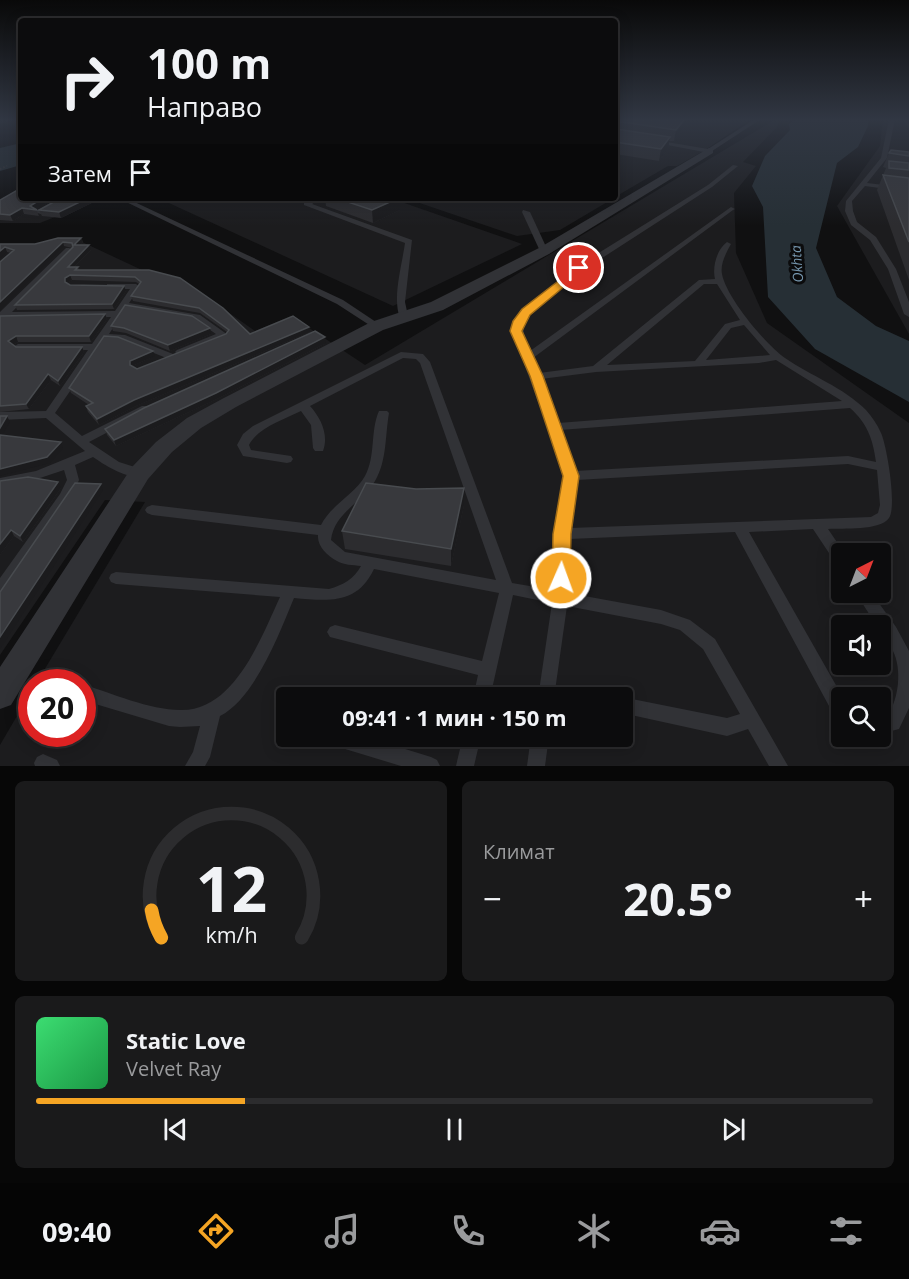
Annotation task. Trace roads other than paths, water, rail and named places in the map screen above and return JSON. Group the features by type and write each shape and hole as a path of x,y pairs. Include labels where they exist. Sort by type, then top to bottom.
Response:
{"street":[{"path":"0,694 140,473 164,447 194,423 377,326 437,306 544,251 704,155"}],"lane":[{"path":"885,155 849,201 849,211 854,223 873,238 892,269 909,314"},
{"path":"548,687 560,599 562,534 571,476 537,376 516,331 519,321 526,312 579,268 710,186 735,166"},
{"path":"874,170 887,171"},
{"path":"862,184 909,190"},
{"path":"38,212 59,201"},
{"path":"128,201 340,302 377,326"},
{"path":"312,201 306,204 410,242 401,302 403,316"},
{"path":"528,357 731,209"},
{"path":"526,212 544,251"},
{"path":"562,534 873,522 884,516 886,505 878,435 868,419 851,404 828,386 778,357 745,322 720,281 719,259 728,244"},
{"path":"1,317 69,250"},
{"path":"596,369 702,282 720,281"},
{"path":"49,414 136,287 104,286"},
{"path":"123,305 197,316 223,335 159,360"},
{"path":"1,317 117,314"},
{"path":"697,363 728,326 745,322"},
{"path":"102,336 122,337 170,356"},
{"path":"18,347 95,347"},
{"path":"287,459 259,457 247,453 243,445 247,437 257,429 304,407 400,355 419,356 424,362 507,590 484,687"},
{"path":"537,376 596,369 778,357"},
{"path":"82,441 162,401"},
{"path":"556,428 851,404"},
{"path":"304,407 315,417 319,428 319,448"},
{"path":"383,413 374,470 364,486 333,517 324,531 324,542 340,557 661,617 685,626 708,644 779,766"},
{"path":"0,416 49,414 124,471 140,473"},
{"path":"0,482 23,480 69,464 95,451"},
{"path":"571,476 848,460 882,467"},
{"path":"0,590 66,496 73,480 69,464"},
{"path":"152,510 324,531"},
{"path":"817,525 831,545"},
{"path":"739,528 831,693"},
{"path":"116,578 329,595 355,586 365,575 369,563"},
{"path":"96,696 179,719 196,719 212,714 231,699 249,676 290,592"},
{"path":"869,603 903,656 906,682 902,710 891,723"},
{"path":"335,632 488,670"},
{"path":"633,707 727,727 752,719"},
{"path":"194,766 201,757 212,714"},
{"path":"368,747 431,766"},
{"path":"465,766 469,747"},
{"path":"536,766 539,747"}],"water":[{"path":"0,155 18,155 18,166 0,171"},
{"name":"Okhta","path":"848,155 837,163 816,248 837,297 876,326 909,341 909,402 815,349 768,297 763,207 752,186 765,156"}]}
